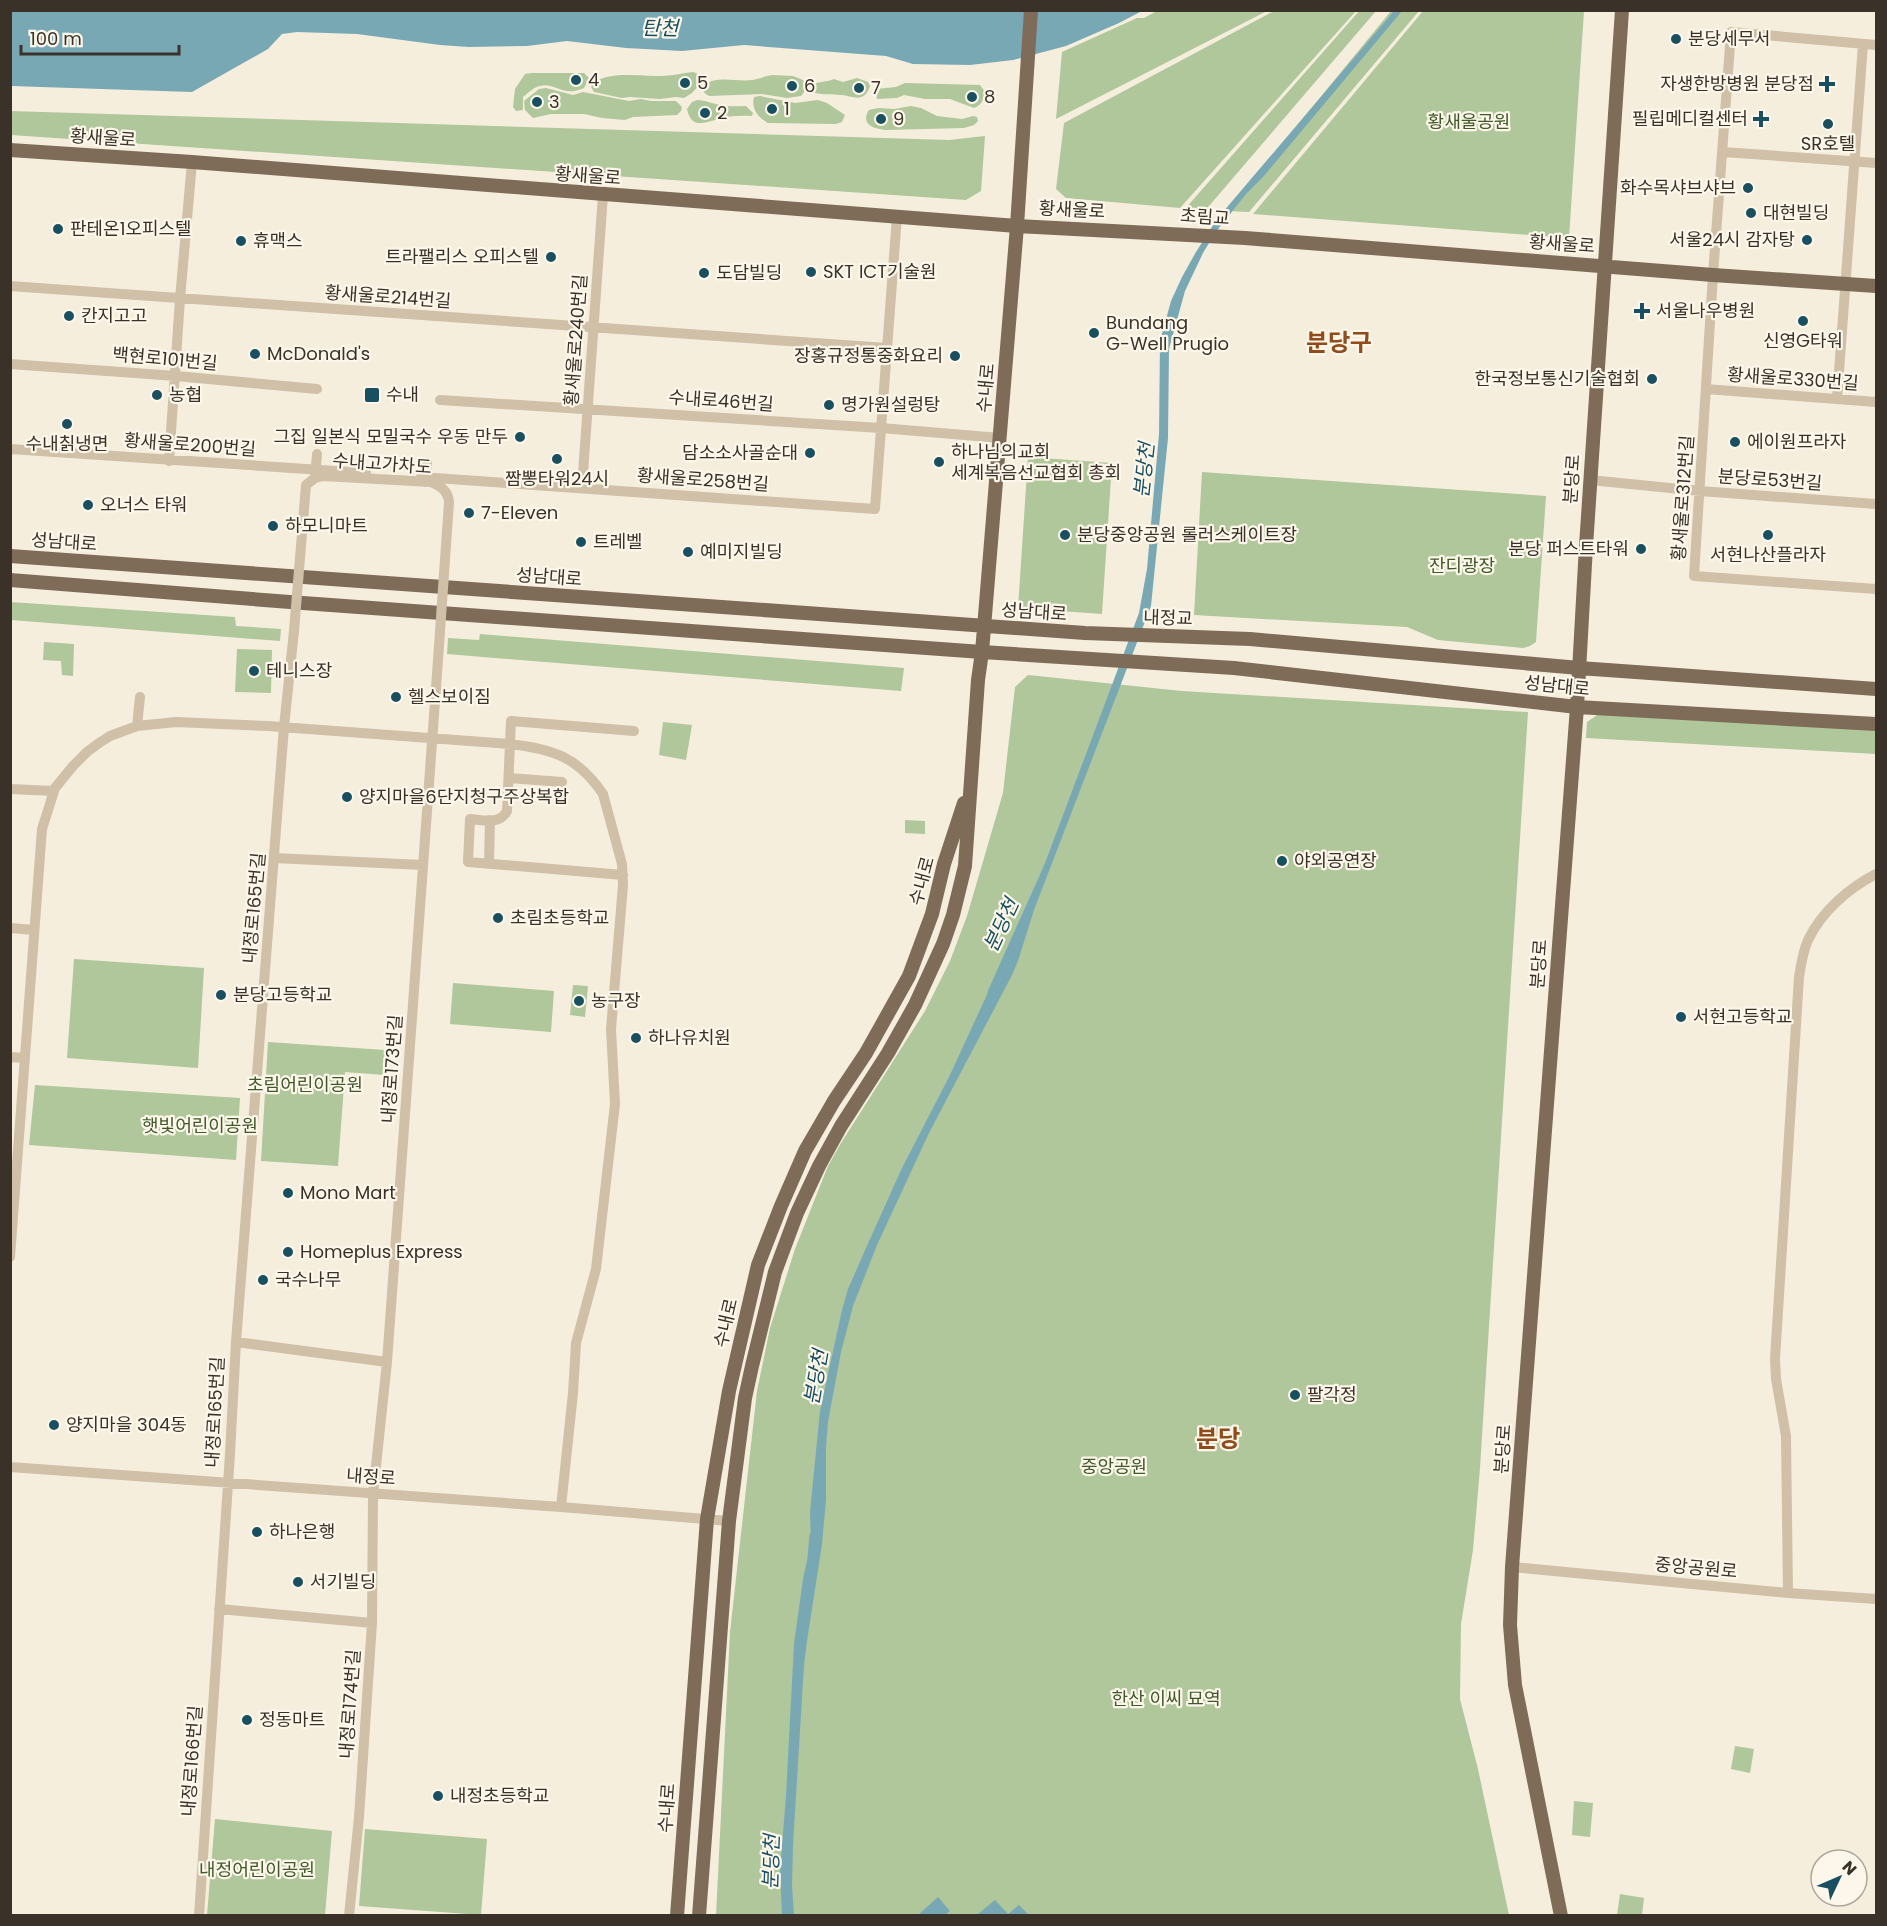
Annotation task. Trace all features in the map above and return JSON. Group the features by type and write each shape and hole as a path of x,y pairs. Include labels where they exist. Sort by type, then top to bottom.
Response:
{"main road":[{"name":"수내로","path":"699,1916 729,1521 746,1398 775,1272 793,1223 819,1166 915,1005 943,944 965,866 978,680 1017,226 1031,10"},
{"name":"분당로","path":"1562,1916 1515,1685 1510,1625 1512,1567 1577,707 1622,10"},
{"name":"황새울로","path":"10,150 1017,226 1162,232"},
{"name":"초림교","path":"1162,232 1245,238"},
{"name":"황새울로","path":"1245,238 1876,286"},
{"name":"성남대로","path":"10,556 1085,633"},
{"path":"10,580 982,652"},
{"name":"내정교","path":"1085,633 1250,639"},
{"name":"성남대로","path":"1250,639 1579,668 1876,689"},
{"name":"성남대로","path":"982,652 1234,668 1577,707 1876,724"},
{"name":"수내로","path":"677,1916 707,1519 731,1380 756,1274 765,1245 806,1151 834,1101 866,1053 909,976 932,914 944,864 971,784"}],"street":[{"name":"황새울로312번길","path":"1863,44 1731,32 1694,576 1876,589"},
{"path":"1837,399 1863,44 1876,45"},
{"path":"1723,152 1876,163"},
{"path":"170,461 180,299 192,162"},
{"name":"황새울로240번길","path":"582,487 603,195"},
{"name":"황새울로258번길","path":"367,473 875,509 897,216"},
{"path":"10,286 180,299"},
{"name":"황새울로214번길","path":"180,299 593,328"},
{"path":"593,328 887,348"},
{"name":"백현로101번길","path":"10,364 317,389"},
{"name":"황새울로330번길","path":"1706,389 1876,402"},
{"name":"수내로46번길","path":"440,400 881,428 1000,438"},
{"name":"황새울로200번길","path":"10,449 367,473"},
{"path":"315,478 317,453"},
{"path":"425,482 427,462"},
{"name":"수내고가차도","path":"294,631 306,485 315,478 323,476 425,482 439,485 448,495 449,502 439,646"},
{"name":"분당로53번길","path":"1590,480 1876,504"},
{"name":"내정로165번길","path":"228,1483 236,1342 284,727 294,631"},
{"name":"내정로173번길","path":"373,1494 387,1362 439,646"},
{"path":"138,726 140,697"},
{"path":"623,876 468,862 464,818 498,820 505,816 511,721 634,731"},
{"path":"10,1257 42,829 54,791 64,776 87,752 110,736 138,726 176,722 284,727 510,744 562,755 597,785 605,801 622,864 623,876 622,913 611,1029 615,1104 596,1269 576,1343 561,1507"},
{"path":"509,778 562,782"},
{"path":"10,789 54,791"},
{"path":"489,863 490,820"},
{"path":"274,858 423,865"},
{"path":"1788,1593 1786,1436 1776,1379 1775,1359 1798,977 1804,950 1816,926 1845,895 1876,874"},
{"path":"10,928 34,930"},
{"path":"10,1057 25,1058"},
{"name":"내정로165번길","path":"236,1342 387,1362"},
{"name":"내정로","path":"10,1467 729,1521"},
{"name":"내정로166번길","path":"199,1916 228,1483"},
{"name":"내정로174번길","path":"349,1916 359,1817 372,1623 373,1494"},
{"name":"중앙공원로","path":"1512,1567 1876,1599"},
{"path":"219,1609 372,1623"}],"green space":[{"path":"1360,10 1376,11 1203,213 1184,210"},
{"path":"1157,11 1267,11 1056,119 1062,52"},
{"path":"1274,11 1356,11 1180,208 1066,198 1056,189 1064,123"},
{"path":"1391,11 1419,11 1249,212 1227,211"},
{"name":"황새울공원","path":"1423,11 1584,11 1569,238 1253,214"},
{"path":"693,72 701,79 700,84 684,98 622,98 594,92 591,87 596,81 613,76 665,76"},
{"path":"584,73 589,78 584,88 576,91 565,91 546,85 540,86 523,97 523,110 516,111 513,107 515,89 525,74"},
{"path":"772,75 793,76 803,80 807,88 801,96 787,98 762,94 709,96 703,90 704,85 715,80 752,80"},
{"path":"857,78 868,82 870,86 865,95 858,98 818,94 812,89 812,85 817,83 834,79 843,82"},
{"path":"905,83 980,85 985,92 982,101 974,108 950,99 925,99 904,95 897,98 877,99 876,89 896,87"},
{"path":"546,88 573,95 583,92 629,101 641,99 676,101 682,107 677,115 633,117 625,120 584,114 551,114 533,118 525,110 524,101 539,89"},
{"path":"760,96 795,103 818,100 845,115 842,122 836,124 768,123 754,109 754,97"},
{"path":"697,100 727,106 746,106 753,113 752,116 730,116 699,123 692,120 687,109 692,102"},
{"path":"911,106 937,116 962,119 973,116 977,117 978,121 964,128 886,130 869,125 866,119 869,110"},
{"path":"10,111 949,140 985,136 981,191 966,200 11,135"},
{"name":"분당중앙공원 롤러스케이트장","path":"1028,457 1112,463 1102,614 1018,608"},
{"name":"잔디광장","path":"1202,472 1546,496 1536,642 1523,648 1438,640 1407,627 1194,615"},
{"path":"10,602 235,617 236,626 281,629 280,641 11,620"},
{"path":"480,634 904,668 901,691 447,654 448,638 479,640"},
{"path":"44,642 74,644 73,676 62,675 61,661 43,660"},
{"name":"테니스장","path":"237,649 272,650 271,693 235,692"},
{"name":"중앙공원","path":"1028,675 1182,691 1528,712 1480,1468 1473,1550 1461,1624 1460,1699 1478,1769 1509,1915 716,1916 730,1632 757,1391 770,1328 795,1249 828,1166 925,1011 950,961 967,916 1003,793 1015,687"},
{"path":"1600,713 1876,729 1876,754 1586,738 1587,722"},
{"path":"663,722 692,725 686,760 659,755"},
{"path":"905,820 925,821 925,834 905,833"},
{"path":"74,959 204,968 198,1068 67,1058"},
{"path":"453,983 554,991 551,1032 450,1024"},
{"name":"농구장","path":"573,985 588,986 585,1017 570,1015"},
{"name":"초림어린이공원","path":"268,1042 385,1050 384,1075 345,1072 338,1166 261,1161"},
{"name":"햇빛어린이공원","path":"35,1085 240,1098 236,1160 29,1145"},
{"path":"1735,1746 1754,1749 1750,1773 1731,1769"},
{"path":"1574,1801 1593,1803 1590,1837 1572,1835"},
{"name":"내정어린이공원","path":"215,1819 332,1831 325,1915 207,1915"},
{"path":"365,1829 487,1839 481,1915 359,1906"},
{"path":"1620,1894 1644,1898 1642,1915 1617,1915"}],"water":[{"name":"탄천","path":"11,11 1142,11 1066,46 1013,60 970,65 913,64 886,56 744,45 682,51 626,48 567,41 527,46 469,47 357,34 297,32 282,34 268,49 192,92 11,86"},
{"path":"1394,11 1402,11 1215,233 1185,291 1169,349 1168,438 1151,606 1034,910 1018,961 929,1133 877,1245 853,1306 841,1352 828,1422 826,1500 822,1544 804,1665 793,1845 794,1915 782,1916 780,1870 794,1644 803,1579 811,1543 810,1512 820,1411 848,1289 902,1168 949,1077 1033,895 1139,613 1147,569 1159,434 1160,341 1171,301 1196,252 1217,219"},
{"path":"938,1897 950,1911 945,1915 918,1915"},
{"path":"995,1900 1008,1914 1019,1905 1029,1915 978,1914"}],"waterway":[{"name":"분당천","path":"989,992 1045,867"},
{"name":"분당천","path":"809,1558 811,1535"}],"place":[{"name":"분당세무서","path":"1676,39"},
{"name":"4","path":"576,80"},
{"name":"5","path":"685,83"},
{"name":"자생한방병원 분당점","path":"1827,84"},
{"name":"6","path":"792,86"},
{"name":"7","path":"859,88"},
{"name":"8","path":"972,97"},
{"name":"3","path":"537,102"},
{"name":"1","path":"772,109"},
{"name":"2","path":"705,113"},
{"name":"9","path":"881,119"},
{"name":"필립메디컬센터","path":"1761,119"},
{"name":"SR호텔","path":"1828,124"},
{"name":"화수목샤브샤브","path":"1748,188"},
{"name":"대현빌딩","path":"1751,213"},
{"name":"판테온1오피스텔","path":"58,229"},
{"name":"서울24시 감자탕","path":"1807,240"},
{"name":"휴맥스","path":"241,241"},
{"name":"트라팰리스 오피스텔","path":"551,257"},
{"name":"SKT ICT기술원","path":"811,272"},
{"name":"도담빌딩","path":"704,273"},
{"name":"서울나우병원","path":"1642,311"},
{"name":"칸지고고","path":"69,316"},
{"name":"신영G타워","path":"1803,321"},
{"name":"Bundang G-Well Prugio","path":"1094,333"},
{"name":"McDonald's","path":"255,354"},
{"name":"장홍규정통중화요리","path":"955,356"},
{"name":"한국정보통신기술협회","path":"1652,379"},
{"name":"농협","path":"157,395"},
{"name":"수내","path":"372,395"},
{"name":"명가원설렁탕","path":"829,405"},
{"name":"수내칡냉면","path":"67,424"},
{"name":"그집 일본식 모밀국수 우동 만두","path":"520,437"},
{"name":"에이원프라자","path":"1735,442"},
{"name":"담소소사골순대","path":"810,453"},
{"name":"짬뽕타워24시","path":"557,459"},
{"name":"하나님의교회 세계복음선교협회 총회","path":"939,462"},
{"name":"오너스 타워","path":"88,505"},
{"name":"7-Eleven","path":"469,513"},
{"name":"하모니마트","path":"273,526"},
{"name":"분당중앙공원 롤러스케이트장","path":"1065,535"},
{"name":"서현나산플라자","path":"1768,535"},
{"name":"트레벨","path":"581,542"},
{"name":"분당 퍼스트타워","path":"1641,549"},
{"name":"예미지빌딩","path":"688,552"},
{"name":"테니스장","path":"254,671"},
{"name":"헬스보이짐","path":"396,697"},
{"name":"양지마을6단지청구주상복합","path":"347,797"},
{"name":"야외공연장","path":"1282,861"},
{"name":"초림초등학교","path":"498,918"},
{"name":"분당고등학교","path":"221,995"},
{"name":"농구장","path":"579,1001"},
{"name":"서현고등학교","path":"1681,1017"},
{"name":"하나유치원","path":"636,1038"},
{"name":"Mono Mart","path":"288,1193"},
{"name":"Homeplus Express","path":"288,1252"},
{"name":"국수나무","path":"263,1280"},
{"name":"팔각정","path":"1295,1395"},
{"name":"양지마을 304동","path":"54,1425"},
{"name":"하나은행","path":"257,1532"},
{"name":"서기빌딩","path":"298,1582"},
{"name":"정동마트","path":"247,1720"},
{"name":"내정초등학교","path":"438,1796"}],"district":[{"name":"분당구","path":"1339,343"},
{"name":"분당","path":"1218,1439"}],"park label":[{"name":"한산 이씨 묘역","path":"1166,1699"}]}
